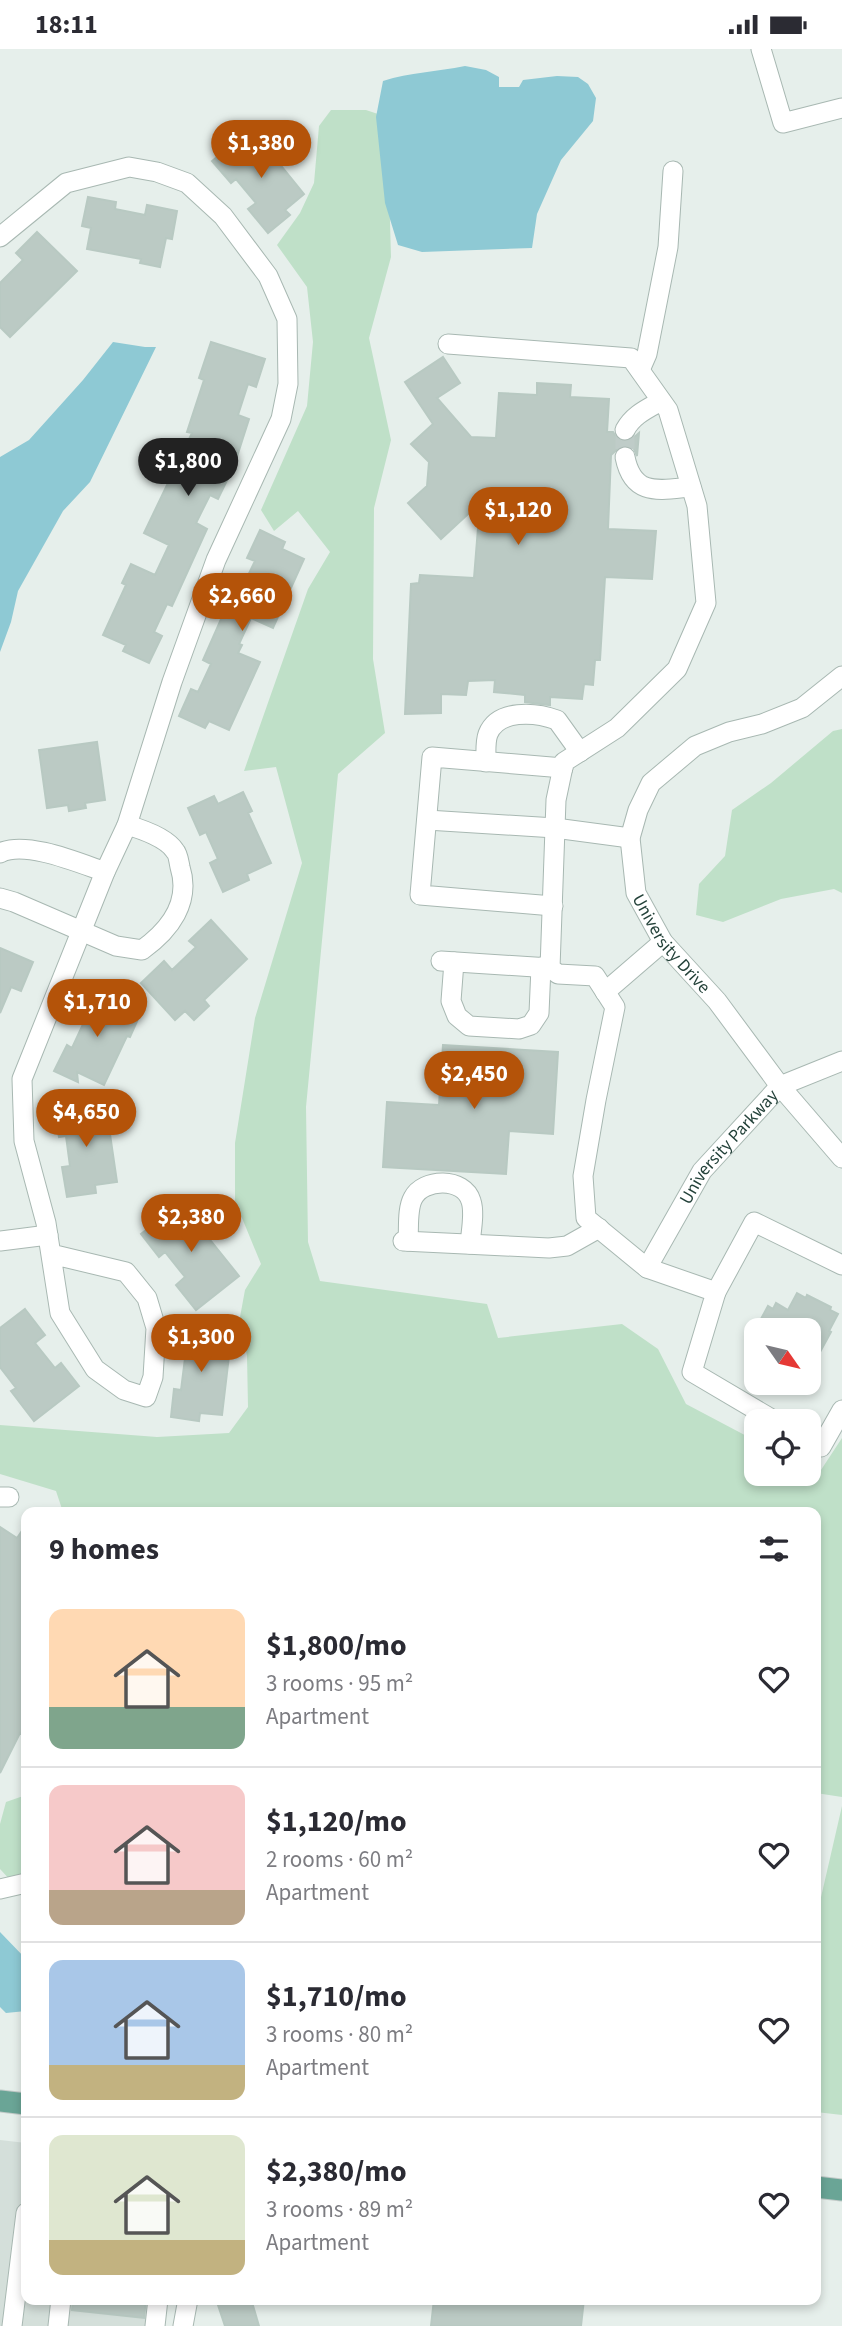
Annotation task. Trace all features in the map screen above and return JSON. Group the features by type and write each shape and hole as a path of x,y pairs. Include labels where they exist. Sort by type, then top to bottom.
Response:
{"main road":[{"path":"0,2101 21,2103"},
{"path":"821,2188 842,2190"}],"street":[{"path":"761,49 783,123 842,108"},
{"path":"0,237 66,183 129,167 157,171 187,183 223,216 268,276 287,319 288,384 281,419 216,560 172,682 127,825 59,983 22,1079 24,1141 49,1244 60,1313 95,1369 124,1390 146,1397 153,1377 156,1328 147,1298 126,1272 49,1244 0,1241"},
{"path":"640,370 648,354 668,247 673,171"},
{"path":"448,344 631,358 668,410 697,506 706,603 677,669 617,728 564,762 556,800 553,906 545,967 538,1013 531,1025 519,1029 469,1026 457,1016 451,1001 447,962 545,967 558,974 595,976 615,1007 583,1176 586,1218 647,1268 716,1292"},
{"path":"625,430 629,421 637,414 661,401"},
{"path":"625,457 630,476 645,488 654,490 691,487"},
{"name":"University Drive","path":"842,676 802,708 695,746 651,783 638,810 630,838 636,893 663,942 717,1001 780,1086 842,1158"},
{"path":"486,762 487,736 501,719 510,715 557,720 580,752"},
{"path":"553,906 420,895 432,757 563,768"},
{"path":"427,820 555,828 630,838"},
{"path":"0,898 116,946 142,950 162,936 177,913 185,882 176,851 150,832 127,825"},
{"path":"0,853 7,849 21,849 62,857 105,872"},
{"path":"605,992 663,942"},
{"name":"University Parkway","path":"647,1268 702,1171 780,1086 842,1061"},
{"path":"470,1244 472,1203 469,1195 460,1187 448,1183 426,1185 417,1192 411,1200 406,1241 549,1248 567,1246 598,1228"},
{"path":"755,1409 692,1372 716,1292 754,1222 842,1265"},
{"path":"821,1447 842,1409"},
{"path":"0,1889 21,1884"},
{"path":"12,2326 21,2253"},
{"path":"58,2326 60,2305"},
{"path":"155,2326 157,2305"},
{"path":"183,2326 187,2305"}],"shaded area":[{"path":"0,2140 21,2142 21,2305 164,2305 160,2326 0,2326"}],"green space":[{"path":"331,110 366,110 387,117 391,257 369,338 391,440 374,508 373,659 385,733 338,774 306,1107 308,1242 320,1281 487,1304 498,1338 622,1324 658,1349 686,1404 744,1435 744,1486 821,1486 821,1470 842,1438 842,1797 821,1794 821,1507 61,1507 56,1491 0,1474 0,1425 157,1437 229,1433 248,1407 247,1356 240,1317 245,1290 261,1264 235,1201 235,1143 255,1018 302,863 276,767 244,771 308,589 330,552 298,511 274,531 261,510 307,406 313,342 307,287 277,245 300,213 314,183 319,126"},
{"path":"842,729 842,893 834,889 781,899 723,922 696,915 699,884 725,856 732,810 771,783 833,731"},
{"path":"21,1797 21,1892 0,1869 0,1824 6,1802"},
{"path":"842,1806 842,2115 821,2113 821,1897"}],"water":[{"path":"465,66 486,70 499,77 499,87 519,87 523,80 557,76 578,77 588,84 596,98 593,121 561,160 537,214 532,248 422,252 398,245 385,203 376,117 383,81"},
{"path":"113,342 156,347 90,482 63,511 18,591 0,652 0,457 29,440"},
{"path":"0,1932 21,1954 21,2012 6,2013 0,2007"}],"building":[{"path":"264,132 276,146 269,151 304,194 285,210 290,215 268,233 248,209 256,203 236,179 231,183 212,161 235,142 241,150"},
{"path":"88,197 116,202 115,209 145,215 147,205 177,211 172,239 166,238 160,267 140,263 141,259 87,249 91,228 82,226"},
{"path":"37,232 77,271 10,337 0,327 0,283 23,260 16,253"},
{"path":"211,342 265,359 256,387 248,384 238,415 249,419 234,466 218,499 210,495 196,523 207,529 172,606 167,604 154,632 162,636 149,663 123,651 126,645 103,635 126,585 122,583 131,564 155,575 169,545 144,533 192,433 187,432 204,380 199,378"},
{"path":"443,357 460,383 437,398 471,437 496,438 499,393 537,395 537,383 571,385 570,397 609,399 607,432 613,432 618,440 624,442 639,433 637,456 634,449 627,445 621,446 611,455 608,529 656,531 652,579 605,577 600,660 595,660 593,685 584,684 582,699 550,697 550,705 525,702 525,695 494,692 495,680 468,681 466,695 441,694 441,713 405,714 411,584 419,583 420,575 474,578 480,503 441,539 408,503 427,486 429,462 411,444 433,424 405,382"},
{"path":"260,530 285,542 282,549 304,559 273,628 251,618 239,644 242,645 238,653 260,662 229,730 209,721 205,728 179,716 191,689 198,692 211,664 203,660 236,585 242,588 255,561 247,558"},
{"path":"97,742 105,800 85,803 86,808 69,811 68,805 47,808 39,750"},
{"path":"243,792 252,811 248,813 271,863 247,874 249,880 223,892 210,863 218,859 206,832 200,835 188,808 214,796 218,804"},
{"path":"211,920 247,959 204,1000 209,1006 194,1020 185,1011 175,1020 141,983 164,961 172,970 196,947 189,941"},
{"path":"0,948 33,962 21,991 11,987 0,1013"},
{"path":"90,987 115,999 111,1007 138,1019 104,1085 77,1072 78,1082 54,1071 67,1045 72,1048 85,1020 76,1016"},
{"path":"443,1045 558,1052 553,1134 509,1131 506,1174 383,1167 387,1102 439,1105"},
{"path":"82,1103 83,1111 106,1107 117,1182 95,1185 96,1193 67,1197 62,1167 70,1166 66,1136 59,1137 54,1108"},
{"path":"182,1202 193,1215 201,1209 213,1224 203,1231 239,1276 196,1310 176,1285 185,1277 165,1252 159,1257 141,1234"},
{"path":"797,1293 831,1307 830,1310 838,1314 821,1350 821,1318 762,1318 768,1306 773,1309 776,1303 788,1310"},
{"path":"25,1309 45,1335 35,1343 55,1368 61,1363 79,1386 34,1421 11,1391 16,1388 0,1367 0,1328"},
{"path":"179,1327 207,1331 206,1336 231,1339 222,1415 200,1413 199,1421 171,1417 174,1389 181,1390 185,1358 175,1357"},
{"path":"0,1527 17,1538 21,1532 21,1734 0,1773"},
{"path":"72,2305 145,2305 144,2318 72,2310"},
{"path":"218,2305 253,2305 259,2326 225,2326"},
{"path":"433,2305 583,2305 581,2326 431,2326"}],"tunnel":[{"path":"625,430 625,457"}]}
